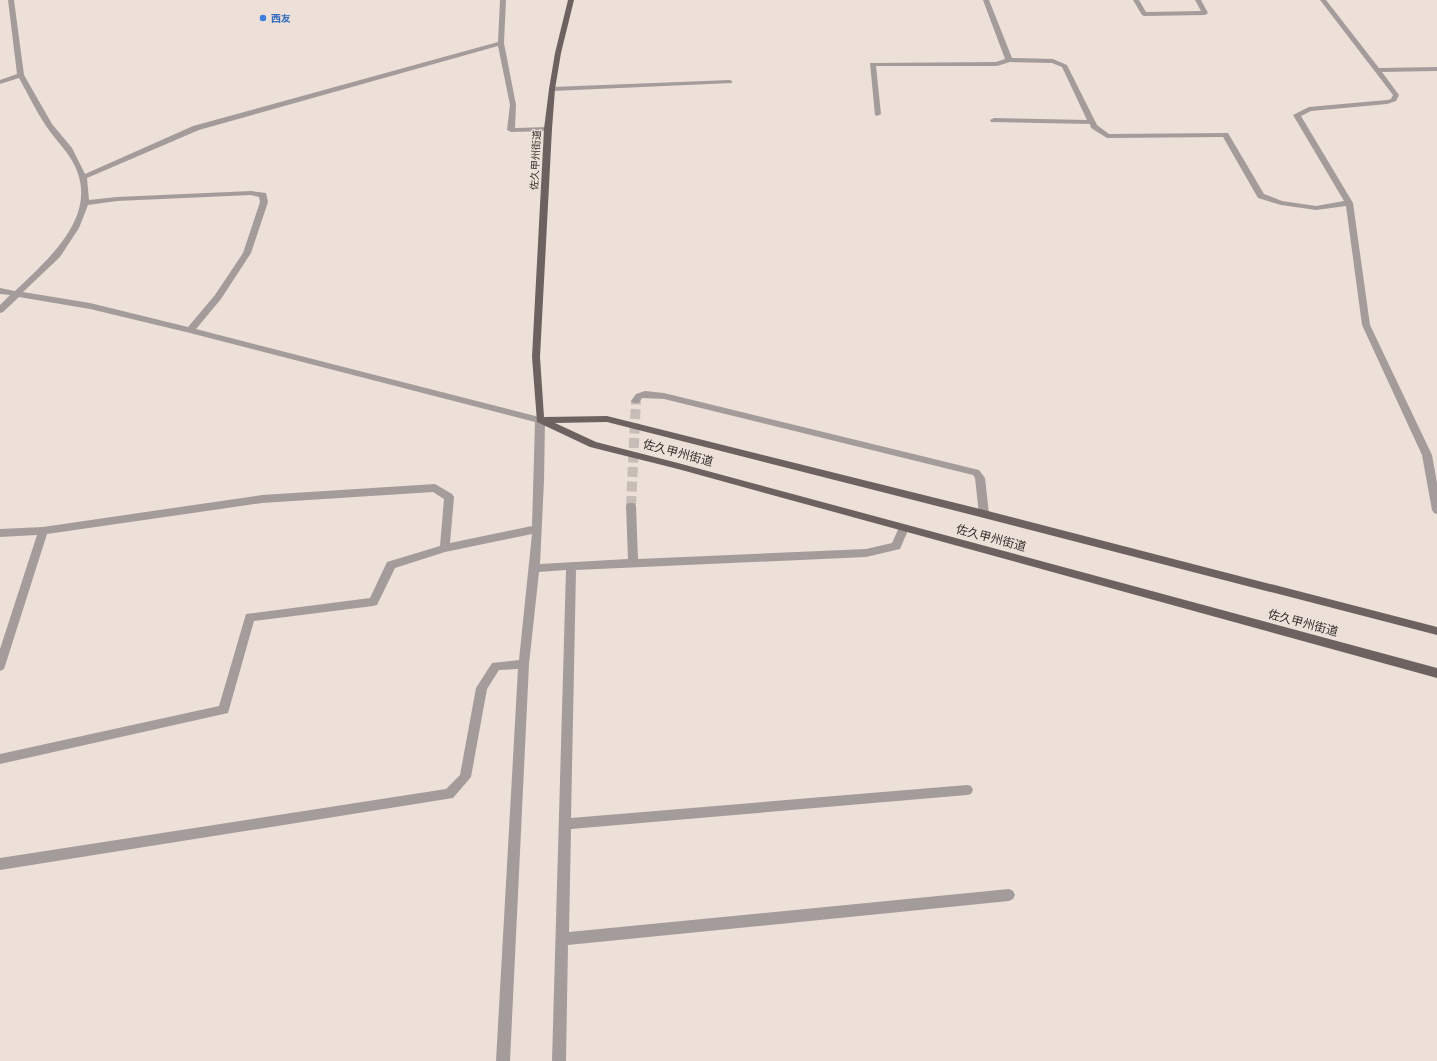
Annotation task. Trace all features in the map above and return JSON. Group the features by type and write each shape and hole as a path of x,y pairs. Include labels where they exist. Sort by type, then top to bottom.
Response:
{"main road":[{"name":"佐久甲州街道","path":"540,420 536,357 548,129 558,52 571,0"},
{"name":"佐久甲州街道","path":"540,420 607,419 984,514 1437,631"},
{"name":"佐久甲州街道","path":"540,420 593,444 1437,673"}],"street":[{"path":"0,310 61,249 75,228 85,203 83,177 68,148 49,125 21,75 11,0"},
{"path":"503,0 501,43 513,104 511,130 548,129"},
{"path":"986,0 1009,60"},
{"path":"1136,0 1144,14 1205,13 1198,0"},
{"path":"1323,0 1396,95 1394,100 1387,102 1309,109 1297,115 1349,203 1366,325 1433,470 1437,510"},
{"path":"83,177 116,164 196,128 501,43"},
{"path":"877,114 872,64 997,64 1009,60 1053,61 1065,66 1094,126 1107,136 1225,135 1261,196 1281,204 1316,208 1349,203"},
{"path":"1377,70 1437,69"},
{"path":"0,82 21,75"},
{"path":"552,89 730,82"},
{"path":"994,120 1092,122"},
{"path":"85,203 117,199 251,193 263,196 264,202 246,252 218,297 190,330"},
{"path":"0,291 90,306 190,330 540,420 541,461 532,602 524,664 503,1061"},
{"path":"636,401 638,396 645,394 664,396 976,472 980,478 984,514"},
{"path":"0,533 43,531 262,499 435,488 449,498 445,548"},
{"path":"631,506 633,563"},
{"path":"0,759 224,710 250,617 373,602 391,565 445,548 536,528"},
{"path":"533,568 866,552 896,546 904,528"},
{"path":"0,666 43,531"},
{"path":"559,1061 571,566"},
{"path":"0,864 449,794 465,777 482,688 496,666 524,664"},
{"path":"565,824 967,790"},
{"path":"562,939 1009,895"}],"tunnel":[{"path":"631,506 636,401"}],"place":[{"name":"西友","path":"263,18"}]}
